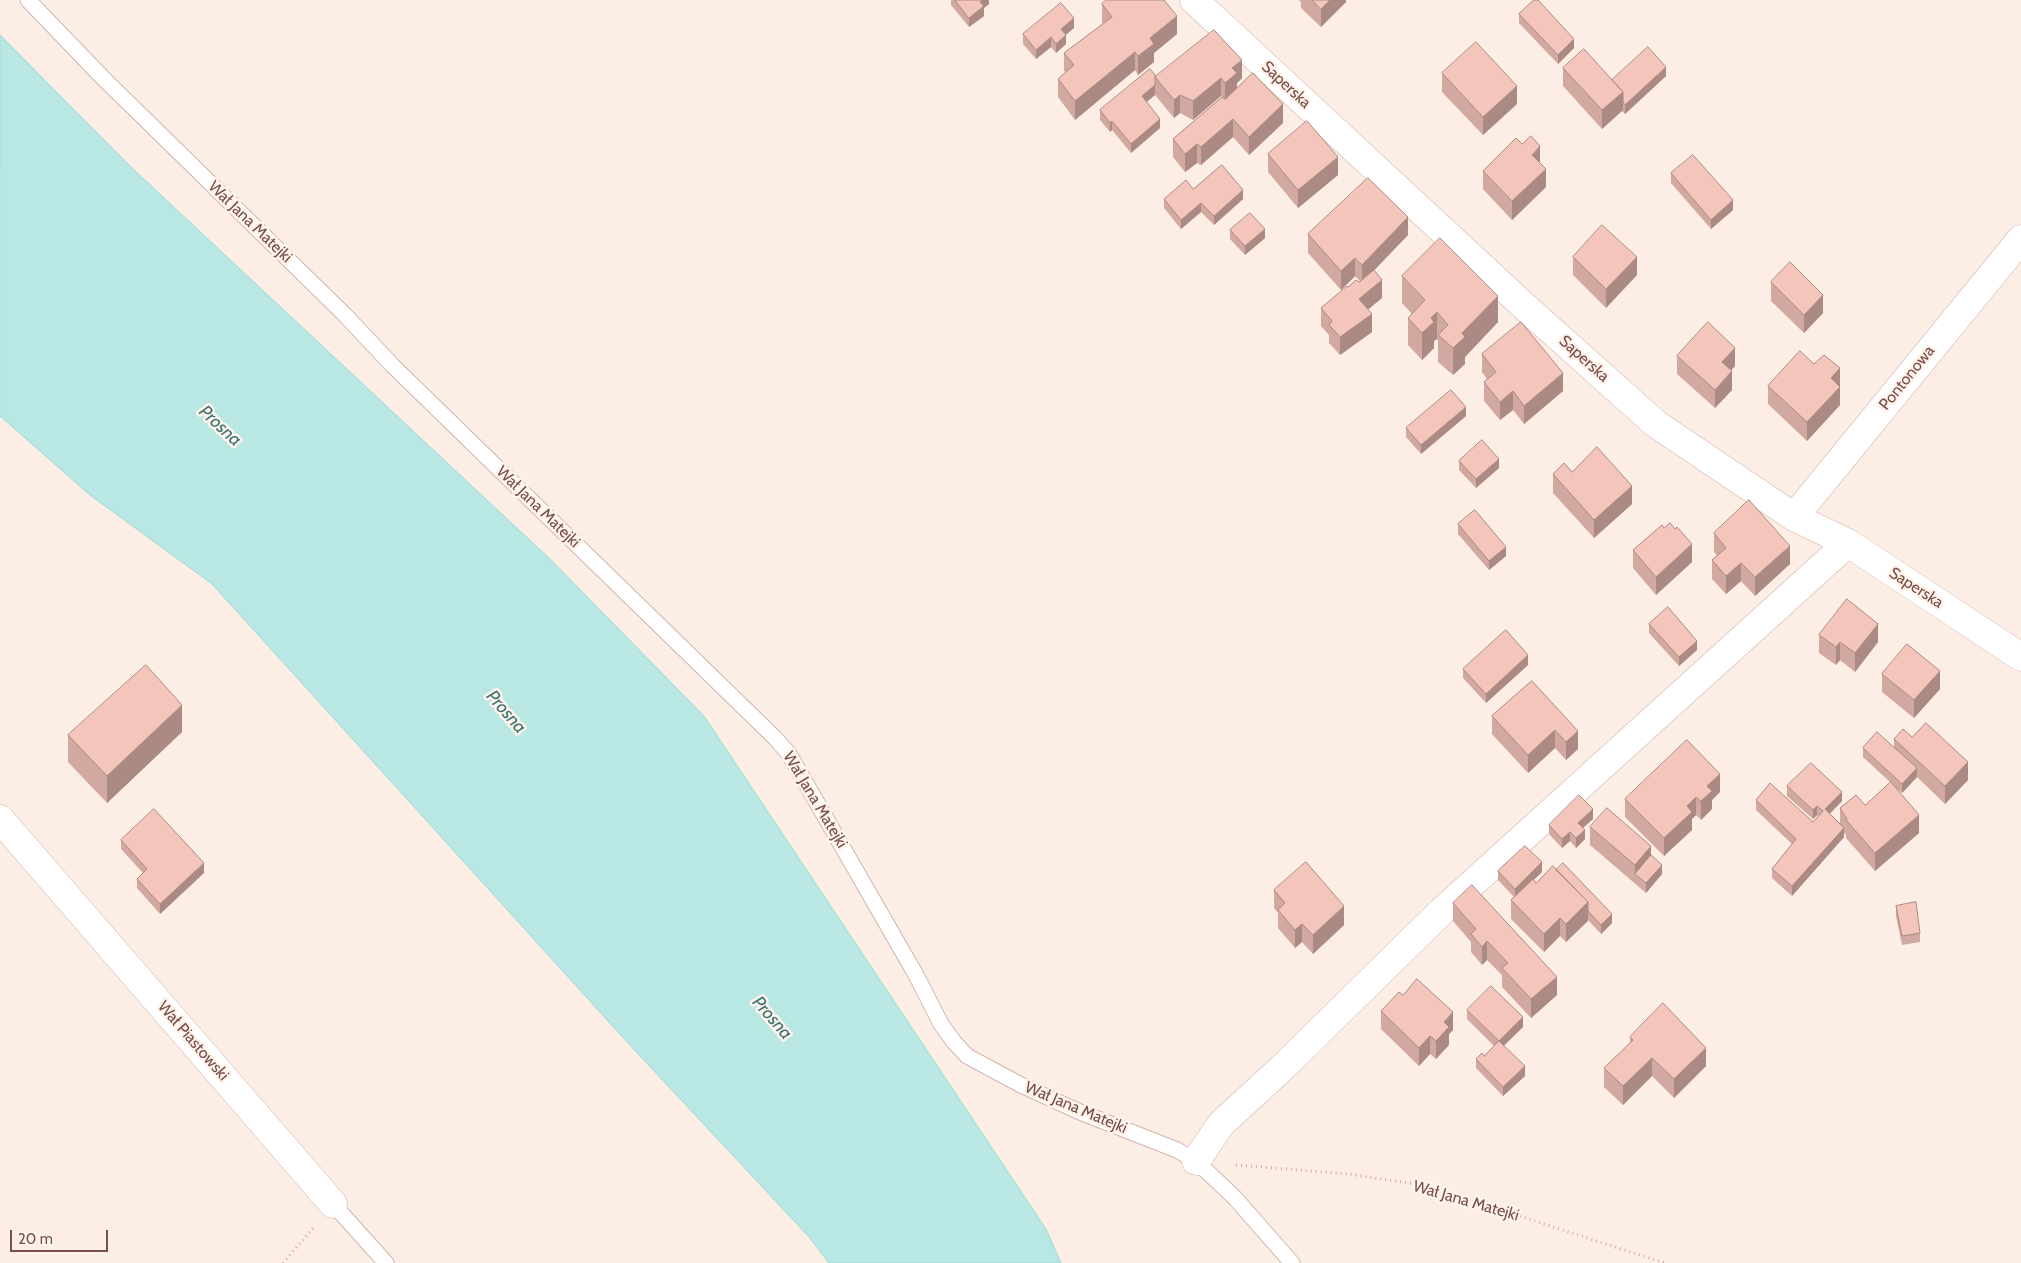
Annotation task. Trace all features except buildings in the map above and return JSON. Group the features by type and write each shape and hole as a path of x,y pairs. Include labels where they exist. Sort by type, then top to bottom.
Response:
{"street":[{"name":"Saperska","path":"1194,0 1524,306 1656,424 1794,517 1848,543 2021,657"},
{"name":"Pontonowa","path":"1794,517 2021,239"},
{"path":"1196,1161 1221,1124 1282,1068 1442,911 1848,543"},
{"name":"Wał Piastowski","path":"0,820 333,1204"}],"lane":[{"name":"Wał Jana Matejki","path":"28,0 103,78 345,315 405,378 780,743 801,771 941,1024 967,1056 985,1067 1046,1096 1088,1115 1177,1150 1196,1161"},
{"path":"1196,1161 1236,1198 1292,1263"},
{"name":"Wał Piastowski","path":"333,1204 386,1263"}],"path":[{"name":"Wał Jana Matejki","path":"1196,1161 1348,1174 1423,1185 1665,1263"},
{"path":"283,1263 333,1204"}],"water":[{"name":"Prosna","path":"0,35 131,167 551,560 704,716 1046,1229 1061,1263 829,1263 809,1237 627,1042 212,584 90,495 0,416"}]}
